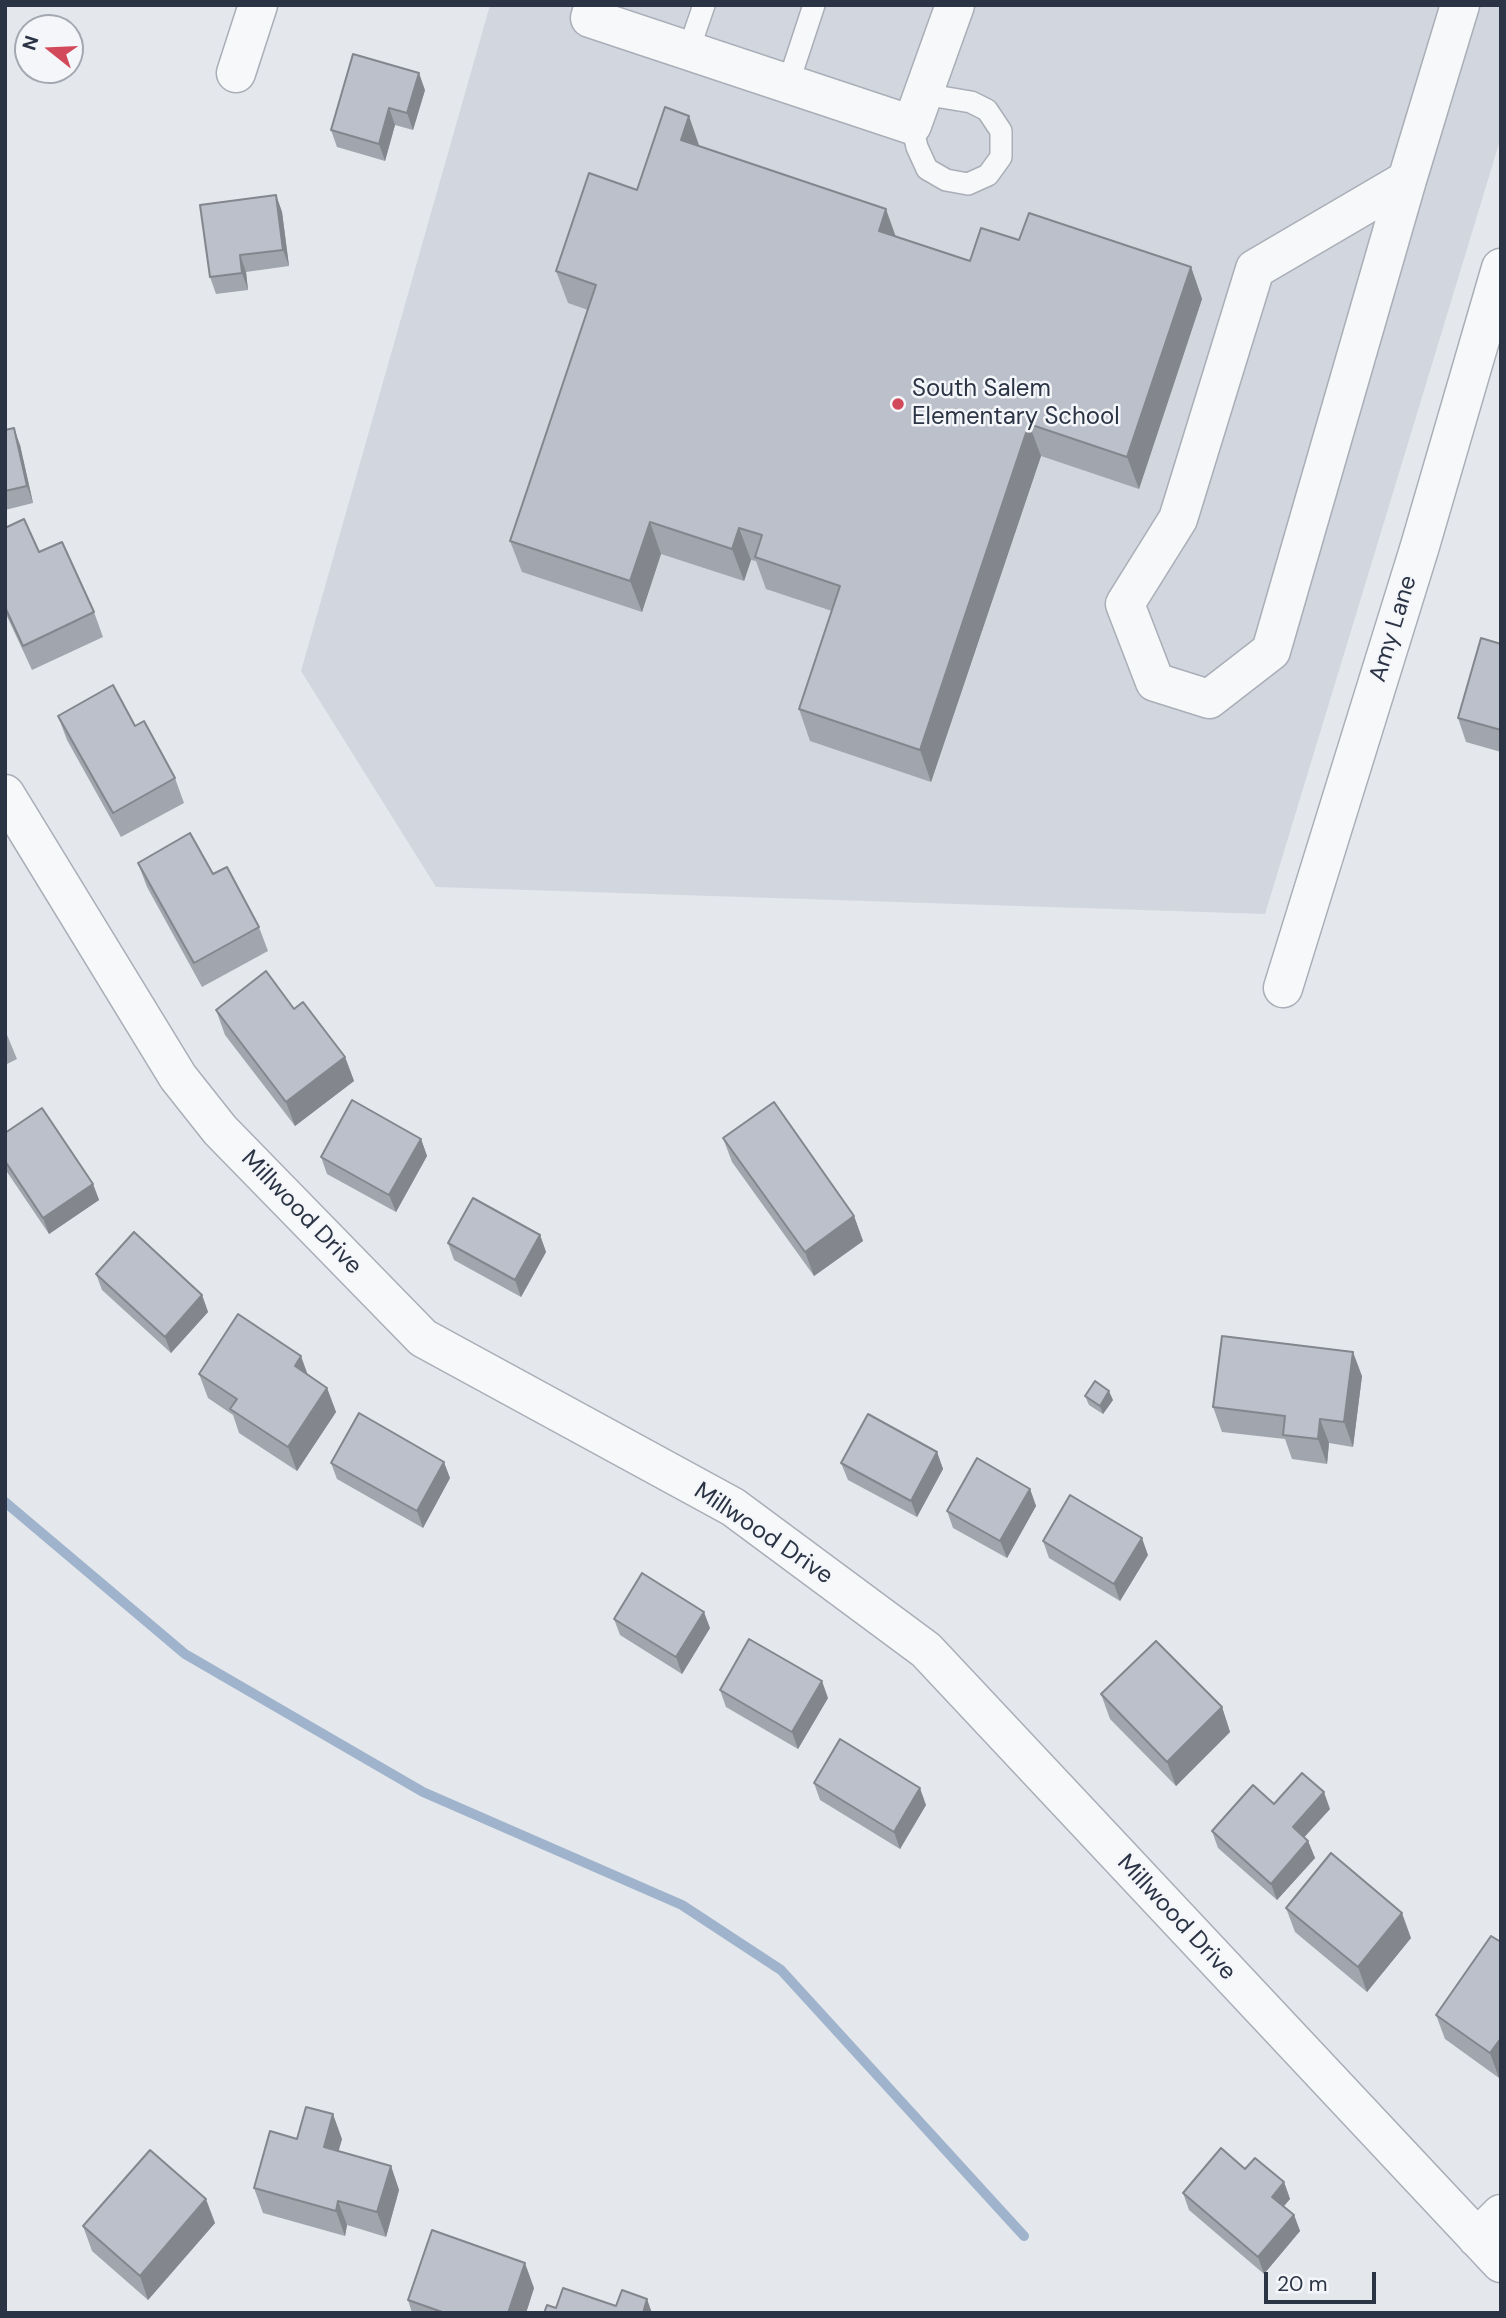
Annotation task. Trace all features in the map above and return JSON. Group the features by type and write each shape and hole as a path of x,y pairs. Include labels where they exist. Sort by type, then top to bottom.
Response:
{"street":[{"path":"236,73 258,5"},
{"path":"594,5 590,18 788,84 917,110 955,5"},
{"path":"1407,180 1255,270 1178,519 1125,604 1155,682 1209,699 1271,651 1460,5"},
{"name":"Amy Lane","path":"1283,988 1420,546 1501,268"},
{"name":"Millwood Drive","path":"5,794 178,1077 220,1130 423,1338 733,1507 926,1650 1493,2238"}],"lane":[{"path":"688,51 704,5"},
{"path":"788,84 814,5"}],"shaded area":[{"name":"South Salem Elementary School","path":"490,5 1501,5 1501,137 1265,914 436,887 301,671"}],"building":[{"path":"353,54 419,73 407,113 389,108 379,144 331,130"},
{"path":"665,107 689,116 681,140 886,209 879,231 970,261 981,228 1019,240 1029,213 1191,267 1127,457 1029,424 920,750 799,709 840,586 755,557 762,535 739,528 732,549 650,522 630,581 510,541 596,285 556,271 589,173 637,190"},
{"path":"276,195 283,250 240,255 242,273 210,277 200,205"},
{"path":"14,428 27,486 5,491 5,430"},
{"path":"24,519 39,552 62,542 94,612 23,646 5,607 5,528"},
{"path":"1481,638 1501,644 1501,730 1458,718"},
{"path":"113,685 135,726 144,721 175,778 113,813 58,716"},
{"path":"190,833 213,874 227,867 259,927 194,963 138,863"},
{"path":"266,971 294,1009 303,1002 345,1057 286,1102 216,1010"},
{"path":"352,1100 421,1139 389,1195 321,1157"},
{"path":"774,1102 854,1216 805,1252 723,1138"},
{"path":"42,1108 93,1184 43,1218 5,1161 5,1133"},
{"path":"473,1198 540,1235 515,1280 448,1243"},
{"path":"134,1232 202,1295 165,1337 96,1274"},
{"path":"238,1314 301,1356 295,1366 327,1388 288,1447 230,1409 237,1399 199,1374"},
{"path":"1222,1336 1353,1352 1344,1422 1320,1419 1318,1439 1283,1435 1285,1416 1213,1407"},
{"path":"1095,1381 1109,1391 1100,1406 1085,1396"},
{"path":"359,1413 444,1462 417,1511 331,1463"},
{"path":"868,1414 937,1452 911,1501 841,1463"},
{"path":"977,1458 1030,1489 1000,1541 947,1511"},
{"path":"1070,1495 1142,1538 1114,1584 1043,1541"},
{"path":"642,1573 704,1612 676,1657 614,1619"},
{"path":"749,1639 822,1681 792,1732 720,1690"},
{"path":"1156,1641 1222,1707 1167,1762 1101,1694"},
{"path":"840,1739 920,1788 894,1832 814,1783"},
{"path":"1302,1773 1324,1792 1293,1827 1308,1841 1271,1884 1212,1831 1253,1785 1274,1804"},
{"path":"1331,1853 1402,1913 1358,1967 1286,1908"},
{"path":"1491,1936 1501,1942 1501,2038 1490,2053 1436,2015"},
{"path":"306,2107 333,2114 324,2147 391,2166 377,2212 338,2201 336,2211 254,2188 270,2131 297,2139"},
{"path":"1221,2148 1245,2169 1255,2158 1284,2182 1272,2197 1294,2215 1258,2257 1183,2193"},
{"path":"150,2150 206,2199 140,2276 83,2226"},
{"path":"432,2230 525,2263 508,2313 445,2313 408,2300"},
{"path":"563,2288 616,2306 622,2290 647,2299 643,2313 544,2313 547,2305 556,2308"}],"waterway":[{"path":"5,1502 185,1654 423,1792 682,1905 781,1970 1024,2236"}],"place":[{"name":"South Salem Elementary School","path":"898,404"}]}
